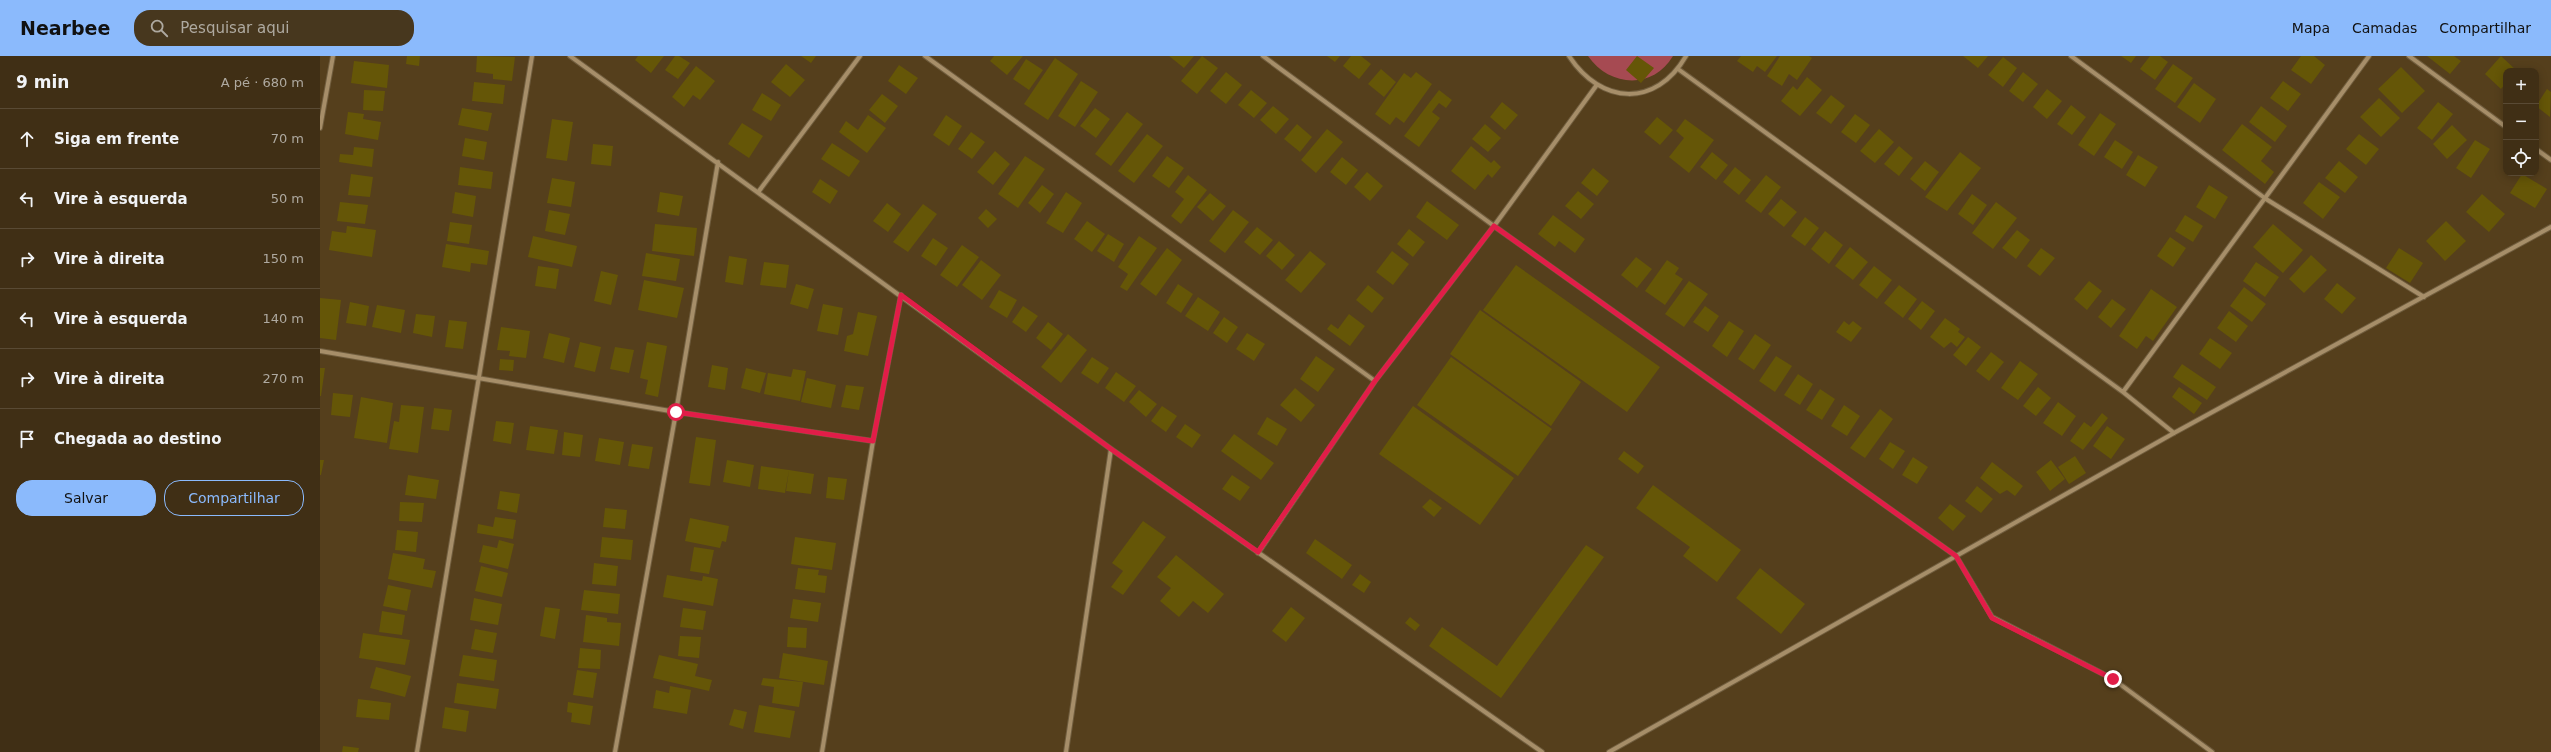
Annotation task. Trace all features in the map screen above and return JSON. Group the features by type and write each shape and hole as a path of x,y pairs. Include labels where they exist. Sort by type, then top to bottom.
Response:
{"street":[{"path":"320,128 333,56"},
{"path":"417,752 480,379 532,56"},
{"path":"570,56 759,191 1111,449 1542,752"},
{"path":"759,191 860,56"},
{"path":"925,56 1375,381"},
{"path":"1263,56 1494,226 1956,556 1992,618 2113,679 2212,752"},
{"path":"1569,56 1580,73 1596,86 1618,93 1640,93 1662,84 1678,69 1686,56"},
{"path":"2071,56 2266,199 2424,297"},
{"path":"2122,392 2266,199 2369,56"},
{"path":"2409,56 2503,125"},
{"path":"1678,69 2122,392 2174,433"},
{"path":"1258,552 1375,381 1494,226 1596,86"},
{"path":"2539,151 2551,160"},
{"path":"615,752 676,412 718,162"},
{"path":"1609,752 2174,433 2551,227"},
{"path":"822,752 873,441 901,295"},
{"path":"320,351 676,412 873,441"},
{"path":"1066,752 1111,449"}],"shaded area":[{"path":"1588,56 1673,56 1664,67 1654,75 1643,79 1631,80 1619,79 1607,74"}],"building":[{"path":"407,56 420,56 419,66 406,64"},
{"path":"477,56 515,57 512,81 493,79 493,74 476,72"},
{"path":"638,56 664,56 651,73 635,60"},
{"path":"675,56 679,56 690,63 678,79 665,70"},
{"path":"801,56 816,56 811,63"},
{"path":"994,56 1023,56 1007,75 990,61"},
{"path":"1169,56 1194,56 1184,68"},
{"path":"1202,56 1218,68 1197,94 1181,81"},
{"path":"1327,56 1340,56 1335,62"},
{"path":"1351,56 1361,56 1371,64 1359,79 1343,66"},
{"path":"1637,56 1654,68 1641,83 1626,70"},
{"path":"1741,56 1777,56 1765,72 1757,66 1753,72 1737,61"},
{"path":"1780,56 1809,56 1812,58 1797,80 1789,74 1782,86 1767,76"},
{"path":"1963,56 1988,56 1978,68"},
{"path":"2121,56 2136,56 2131,63"},
{"path":"2150,56 2160,56 2168,62 2155,80 2140,69"},
{"path":"2301,56 2314,56 2325,65 2311,84 2291,70"},
{"path":"2427,56 2454,56 2461,61 2450,74"},
{"path":"2501,56 2514,68 2503,68 2503,87 2501,89 2485,74"},
{"path":"2003,57 2017,68 2003,87 1988,75"},
{"path":"1055,58 1078,74 1048,120 1024,104"},
{"path":"1026,59 1043,70 1029,90 1013,79"},
{"path":"354,61 389,65 387,88 351,83"},
{"path":"786,64 805,80 790,97 771,82"},
{"path":"2173,64 2193,78 2175,103 2155,89"},
{"path":"899,65 918,78 906,94 888,81"},
{"path":"696,66 715,81 700,100 693,95 684,107 672,97"},
{"path":"2401,67 2425,91 2402,113 2378,89"},
{"path":"1381,69 1396,82 1384,97 1368,84"},
{"path":"1226,72 1242,85 1226,104 1210,91"},
{"path":"1416,72 1432,84 1404,123 1396,117 1390,125 1375,114 1404,73 1411,78"},
{"path":"2023,72 2038,84 2023,102 2009,91"},
{"path":"1807,77 1822,90 1800,116 1781,101 1793,86 1797,90"},
{"path":"1081,81 1098,92 1075,127 1058,116"},
{"path":"2283,81 2301,94 2288,111 2270,98"},
{"path":"474,82 505,85 503,104 472,101"},
{"path":"2194,83 2216,99 2200,123 2177,107"},
{"path":"2047,89 2062,101 2047,119 2033,107"},
{"path":"2547,89 2551,92 2550,117 2539,108 2539,101"},
{"path":"364,90 385,91 383,111 363,110"},
{"path":"1251,90 1267,103 1254,118 1238,105"},
{"path":"1439,90 1452,100 1446,108 1439,103 1432,112 1440,118 1419,147 1404,136"},
{"path":"762,93 781,105 771,121 752,110"},
{"path":"882,94 898,106 885,123 869,110"},
{"path":"1831,95 1845,106 1831,124 1816,113"},
{"path":"2379,98 2400,118 2381,137 2360,117"},
{"path":"1502,102 1518,115 1505,130 1490,117"},
{"path":"2438,102 2453,114 2432,140 2417,128"},
{"path":"2071,105 2086,117 2072,135 2057,124"},
{"path":"1273,106 1289,119 1276,134 1260,120"},
{"path":"2261,106 2287,126 2275,142 2249,122"},
{"path":"462,108 492,113 488,131 458,125"},
{"path":"1095,108 1110,119 1096,138 1080,126"},
{"path":"348,112 364,114 363,119 381,122 378,140 345,134"},
{"path":"1127,112 1143,124 1111,166 1095,154"},
{"path":"2100,113 2116,124 2094,156 2078,145"},
{"path":"1855,114 1870,125 1856,143 1841,132"},
{"path":"868,115 886,128 867,153 839,132 846,121 858,130"},
{"path":"946,115 962,126 949,146 933,135"},
{"path":"1657,117 1673,130 1660,145 1644,132"},
{"path":"552,119 573,122 567,161 546,158"},
{"path":"1685,119 1714,140 1689,173 1669,157 1684,138 1676,131"},
{"path":"742,123 763,136 749,158 728,144"},
{"path":"1297,124 1312,137 1300,152 1284,139"},
{"path":"1485,124 1501,138 1488,152 1472,139"},
{"path":"2242,124 2272,147 2261,161 2274,172 2265,184 2222,150"},
{"path":"2452,125 2467,140 2447,159 2433,144"},
{"path":"1327,129 1343,142 1316,173 1301,160"},
{"path":"1879,129 1894,142 1875,163 1860,151"},
{"path":"971,132 985,142 972,159 958,149"},
{"path":"1147,134 1163,146 1134,183 1118,171"},
{"path":"2359,134 2379,149 2366,165 2346,149"},
{"path":"465,138 487,142 484,160 462,156"},
{"path":"2115,140 2133,152 2122,169 2104,157"},
{"path":"2475,140 2490,149 2471,178 2456,168"},
{"path":"832,143 860,161 849,177 821,159"},
{"path":"593,144 613,146 611,166 591,164"},
{"path":"1471,146 1491,163 1494,160 1501,167 1492,178 1488,174 1475,190 1451,171"},
{"path":"1899,146 1913,158 1899,176 1884,164"},
{"path":"354,147 374,149 372,167 339,162 340,154 353,155"},
{"path":"995,151 1010,164 993,185 977,172"},
{"path":"1712,152 1728,165 1716,180 1700,167"},
{"path":"1960,152 1981,168 1947,211 1925,197"},
{"path":"2138,155 2158,167 2145,187 2126,175"},
{"path":"1025,156 1045,169 1018,208 998,194"},
{"path":"1167,156 1184,168 1169,188 1152,176"},
{"path":"1342,157 1358,170 1346,185 1330,172"},
{"path":"1925,161 1939,172 1925,191 1910,179"},
{"path":"2339,161 2358,177 2345,193 2325,178"},
{"path":"460,167 493,172 491,189 458,185"},
{"path":"1735,167 1751,180 1739,195 1723,182"},
{"path":"1593,168 1609,181 1597,196 1581,183"},
{"path":"1367,172 1383,186 1370,201 1354,187"},
{"path":"351,174 373,177 370,197 348,195"},
{"path":"1188,175 1207,190 1181,224 1171,216 1184,199 1175,192"},
{"path":"1766,175 1781,187 1761,213 1745,201"},
{"path":"2521,176 2525,176 2547,189 2535,208 2510,193"},
{"path":"552,178 575,182 571,207 547,203"},
{"path":"820,179 838,191 830,204 812,192"},
{"path":"2319,182 2340,197 2323,219 2303,203"},
{"path":"1042,185 1054,194 1040,213 1028,203"},
{"path":"2209,185 2228,197 2215,219 2196,207"},
{"path":"1578,191 1594,204 1581,219 1565,206"},
{"path":"455,192 476,196 473,217 452,213"},
{"path":"660,192 683,196 679,216 657,212"},
{"path":"1066,192 1082,203 1063,233 1046,223"},
{"path":"1210,193 1226,206 1213,221 1197,207"},
{"path":"1972,194 1987,205 1973,225 1958,214"},
{"path":"2482,194 2505,214 2489,232 2466,212"},
{"path":"1781,199 1797,212 1784,227 1768,214"},
{"path":"1427,201 1459,225 1447,240 1416,217"},
{"path":"340,202 368,205 365,224 337,221"},
{"path":"1996,202 2017,218 1993,249 1972,233"},
{"path":"887,203 901,214 888,232 873,221"},
{"path":"923,204 937,214 908,252 893,242"},
{"path":"986,209 997,219 988,228 978,218"},
{"path":"549,210 570,214 565,235 545,231"},
{"path":"1233,210 1249,222 1225,253 1209,241"},
{"path":"1553,215 1585,239 1575,253 1559,241 1555,247 1538,234"},
{"path":"2185,215 2203,226 2193,242 2175,231"},
{"path":"1805,217 1819,228 1805,246 1791,236"},
{"path":"1087,221 1105,234 1092,252 1074,239"},
{"path":"2446,221 2466,241 2445,261 2426,241"},
{"path":"450,222 472,225 469,244 447,241"},
{"path":"655,224 697,228 694,256 652,251"},
{"path":"2273,224 2303,250 2283,273 2253,247"},
{"path":"347,226 376,230 372,257 329,250 332,231 346,233"},
{"path":"1257,227 1273,240 1260,255 1244,242"},
{"path":"1409,229 1425,242 1413,257 1397,244"},
{"path":"2017,230 2030,240 2016,259 2002,248"},
{"path":"1825,231 1843,245 1829,264 1811,249"},
{"path":"1108,234 1124,244 1114,262 1097,251"},
{"path":"533,236 577,246 572,267 528,257"},
{"path":"1139,236 1157,248 1127,291 1120,287 1128,274 1118,267"},
{"path":"2170,237 2186,248 2173,267 2157,256"},
{"path":"933,238 948,248 936,266 921,256"},
{"path":"1279,241 1295,255 1282,270 1266,256"},
{"path":"446,244 489,251 487,265 471,263 470,272 442,267"},
{"path":"962,245 979,257 957,287 940,275"},
{"path":"1850,247 1868,262 1853,280 1835,266"},
{"path":"1167,248 1182,260 1156,296 1140,284"},
{"path":"2041,248 2055,258 2040,276 2027,266"},
{"path":"2399,248 2423,263 2410,283 2386,268"},
{"path":"1310,251 1326,264 1301,293 1285,280"},
{"path":"1392,251 1409,264 1393,285 1376,272"},
{"path":"646,253 680,259 676,281 642,276"},
{"path":"2311,255 2327,270 2304,293 2289,279"},
{"path":"729,256 747,259 743,285 725,282"},
{"path":"1636,257 1652,269 1637,288 1621,275"},
{"path":"981,260 1001,275 982,300 962,285"},
{"path":"1667,260 1679,268 1675,274 1683,279 1665,305 1645,291"},
{"path":"764,262 789,265 786,288 760,285"},
{"path":"2256,262 2279,277 2265,297 2243,281"},
{"path":"1516,265 1660,367 1627,412 1483,310"},
{"path":"538,266 559,269 556,289 535,286"},
{"path":"1874,266 1892,280 1877,299 1859,285"},
{"path":"601,271 618,275 611,305 594,301"},
{"path":"644,280 684,288 677,318 638,310"},
{"path":"1689,281 1708,294 1684,327 1665,314"},
{"path":"2089,281 2102,291 2087,310 2074,299"},
{"path":"2337,283 2356,298 2342,314 2324,299"},
{"path":"796,284 814,289 808,309 790,304"},
{"path":"1178,284 1193,294 1181,313 1166,303"},
{"path":"1368,285 1384,298 1372,313 1356,300"},
{"path":"1899,285 1917,299 1903,318 1884,303"},
{"path":"2244,287 2266,304 2252,322 2230,306"},
{"path":"2151,289 2177,307 2153,341 2146,336 2137,349 2119,336"},
{"path":"999,290 1017,300 1007,318 989,307"},
{"path":"1198,297 1220,312 1208,331 1185,316"},
{"path":"320,298 341,300 336,340 320,338"},
{"path":"2112,299 2126,309 2111,328 2098,317"},
{"path":"1922,301 1935,311 1921,330 1908,319"},
{"path":"350,302 369,306 366,326 346,323"},
{"path":"823,304 843,308 838,335 817,331"},
{"path":"377,305 405,310 401,333 372,327"},
{"path":"1023,306 1038,316 1026,332 1012,322"},
{"path":"1705,306 1719,316 1708,332 1693,322"},
{"path":"1480,310 1581,382 1551,426 1450,354"},
{"path":"2229,311 2248,326 2236,342 2217,328"},
{"path":"858,312 877,316 868,356 844,351 847,336 853,334"},
{"path":"416,314 435,316 432,337 413,333"},
{"path":"1349,314 1365,326 1350,346 1327,329 1331,324 1338,329"},
{"path":"1224,317 1238,327 1227,343 1213,333"},
{"path":"1945,318 1960,329 1958,332 1965,337 1957,347 1951,342 1944,348 1930,337"},
{"path":"449,320 467,322 463,349 445,347"},
{"path":"1729,321 1744,331 1727,357 1712,346"},
{"path":"1844,321 1849,325 1853,321 1862,328 1851,342 1836,332"},
{"path":"1048,322 1063,334 1051,350 1036,338"},
{"path":"501,327 530,331 526,358 509,356 510,351 497,350"},
{"path":"549,333 570,338 564,363 543,358"},
{"path":"1247,333 1265,344 1254,361 1236,349"},
{"path":"1068,334 1087,350 1061,383 1041,367"},
{"path":"1755,334 1771,345 1754,370 1738,359"},
{"path":"1968,337 1981,347 1966,366 1953,355"},
{"path":"2210,338 2232,353 2220,369 2199,354"},
{"path":"580,342 601,347 595,372 574,367"},
{"path":"647,342 667,346 658,397 645,394 648,380 640,378"},
{"path":"615,347 634,350 629,373 610,369"},
{"path":"1991,352 2004,362 1989,381 1976,371"},
{"path":"1316,356 1335,369 1318,392 1300,379"},
{"path":"1776,356 1792,366 1775,392 1759,381"},
{"path":"1092,357 1109,368 1098,384 1081,373"},
{"path":"1451,357 1552,429 1518,476 1417,405"},
{"path":"500,359 514,360 513,371 499,370"},
{"path":"2020,361 2038,374 2018,400 2001,388"},
{"path":"2182,364 2216,387 2207,400 2173,377"},
{"path":"712,365 728,368 725,390 708,387"},
{"path":"320,368 325,368 321,396 320,396"},
{"path":"746,368 766,373 760,393 741,388"},
{"path":"793,369 806,371 800,401 764,394 768,373 791,377"},
{"path":"1116,372 1136,386 1124,402 1105,388"},
{"path":"1798,374 1813,384 1800,405 1784,395"},
{"path":"807,378 836,385 831,408 801,402"},
{"path":"846,385 864,387 859,410 841,407"},
{"path":"2038,387 2051,398 2036,416 2023,406"},
{"path":"2179,387 2202,403 2194,414 2172,397"},
{"path":"1295,388 1315,405 1301,422 1280,405"},
{"path":"1820,389 1835,399 1822,420 1806,410"},
{"path":"1139,390 1157,404 1146,417 1129,402"},
{"path":"333,393 353,395 350,417 331,415"},
{"path":"361,397 393,403 387,443 354,438"},
{"path":"2058,402 2076,416 2062,436 2043,423"},
{"path":"401,405 424,407 418,453 389,449 394,421 399,422"},
{"path":"1844,405 1860,416 1847,436 1831,426"},
{"path":"1162,406 1177,416 1166,432 1151,421"},
{"path":"1413,406 1514,478 1480,525 1379,454"},
{"path":"434,408 452,410 449,431 431,429"},
{"path":"1880,409 1893,419 1865,458 1850,448"},
{"path":"2102,413 2108,418 2083,450 2070,441 2084,422 2091,427"},
{"path":"1267,417 1287,429 1277,446 1257,434"},
{"path":"496,421 514,423 511,444 493,441"},
{"path":"1185,424 1201,435 1192,448 1176,437"},
{"path":"530,426 558,430 554,454 526,450"},
{"path":"2107,426 2125,439 2111,459 2093,446"},
{"path":"564,432 583,435 580,457 562,455"},
{"path":"1234,434 1274,463 1261,480 1221,451"},
{"path":"696,437 716,440 710,486 689,483"},
{"path":"599,438 624,442 620,465 595,461"},
{"path":"1890,442 1905,451 1893,469 1879,459"},
{"path":"632,444 653,447 649,469 628,466"},
{"path":"1624,451 1644,466 1638,474 1618,459"},
{"path":"2075,456 2086,473 2069,484 2058,467"},
{"path":"1913,457 1928,467 1917,484 1902,475"},
{"path":"320,460 324,460 321,475 320,475"},
{"path":"727,460 754,465 750,487 723,482"},
{"path":"2051,460 2065,479 2050,491 2036,472"},
{"path":"1992,462 2023,486 2015,496 2007,490 2000,494 1980,478"},
{"path":"761,466 789,470 785,493 758,489"},
{"path":"789,470 814,474 811,494 786,491"},
{"path":"408,475 439,480 436,499 405,495"},
{"path":"1232,475 1250,487 1240,501 1222,489"},
{"path":"828,477 847,479 844,500 826,498"},
{"path":"1653,485 1741,550 1717,582 1683,556 1690,547 1636,508"},
{"path":"1977,486 1993,499 1981,513 1965,501"},
{"path":"500,491 520,494 517,513 497,509"},
{"path":"1430,499 1442,508 1434,517 1422,507"},
{"path":"400,502 424,503 422,522 399,521"},
{"path":"1950,504 1966,516 1953,531 1938,518"},
{"path":"605,508 627,510 625,529 603,527"},
{"path":"495,517 516,520 513,539 477,533 478,524 493,527"},
{"path":"690,518 729,526 726,542 722,541 720,548 685,541"},
{"path":"1143,521 1166,537 1123,595 1111,587 1123,571 1112,563"},
{"path":"397,530 418,532 416,552 395,550"},
{"path":"602,537 633,540 631,560 600,557"},
{"path":"795,537 836,543 832,570 791,564"},
{"path":"1315,539 1352,565 1342,579 1306,553"},
{"path":"499,540 514,544 508,569 479,562 483,545 497,548"},
{"path":"1586,545 1604,557 1501,698 1429,646 1442,627 1497,666"},
{"path":"694,547 714,550 709,574 690,571"},
{"path":"393,553 425,559 423,569 436,571 432,588 388,579"},
{"path":"1176,555 1224,594 1208,613 1193,601 1179,617 1160,601 1171,588 1157,577"},
{"path":"594,563 618,566 616,586 592,584"},
{"path":"481,566 508,573 502,597 475,591"},
{"path":"798,568 819,570 818,575 827,576 825,593 795,589"},
{"path":"1760,568 1805,604 1781,634 1736,598"},
{"path":"1360,574 1371,582 1364,593 1352,585"},
{"path":"667,575 702,581 703,576 718,579 713,606 663,597"},
{"path":"388,585 411,590 407,611 383,606"},
{"path":"584,590 620,594 618,614 581,610"},
{"path":"474,598 502,604 498,625 470,620"},
{"path":"793,599 821,603 818,622 790,618"},
{"path":"545,607 560,609 555,639 540,636"},
{"path":"1291,607 1305,618 1286,642 1272,631"},
{"path":"683,608 706,611 703,630 680,627"},
{"path":"382,611 405,615 402,635 379,632"},
{"path":"586,615 607,618 607,622 621,623 619,646 583,642"},
{"path":"1410,617 1420,625 1415,631 1405,623"},
{"path":"788,627 807,628 806,648 787,647"},
{"path":"475,629 497,633 493,653 471,649"},
{"path":"363,633 410,640 405,665 359,658"},
{"path":"680,636 701,637 699,658 678,656"},
{"path":"580,648 601,650 600,669 578,668"},
{"path":"783,653 828,661 824,685 779,678"},
{"path":"463,655 497,660 494,681 459,676"},
{"path":"659,655 698,664 695,676 712,680 709,691 653,678"},
{"path":"376,667 411,676 405,697 370,688"},
{"path":"577,670 597,673 593,698 573,695"},
{"path":"763,678 803,682 799,707 772,703 774,687 761,685"},
{"path":"457,683 499,689 496,709 454,703"},
{"path":"670,686 691,690 687,714 653,708 656,690 669,693"},
{"path":"358,699 391,703 389,720 356,717"},
{"path":"568,702 593,706 590,725 571,722 572,713 567,712"},
{"path":"759,705 795,711 790,738 754,732"},
{"path":"445,707 469,711 466,732 442,728"},
{"path":"734,709 747,712 743,729 729,725"},
{"path":"343,746 359,748 358,752 342,752"}],"route":[{"path":"676,412 873,441 901,295 1111,449 1258,552 1375,381 1494,226 1956,556 1992,618 2113,679"}]}
